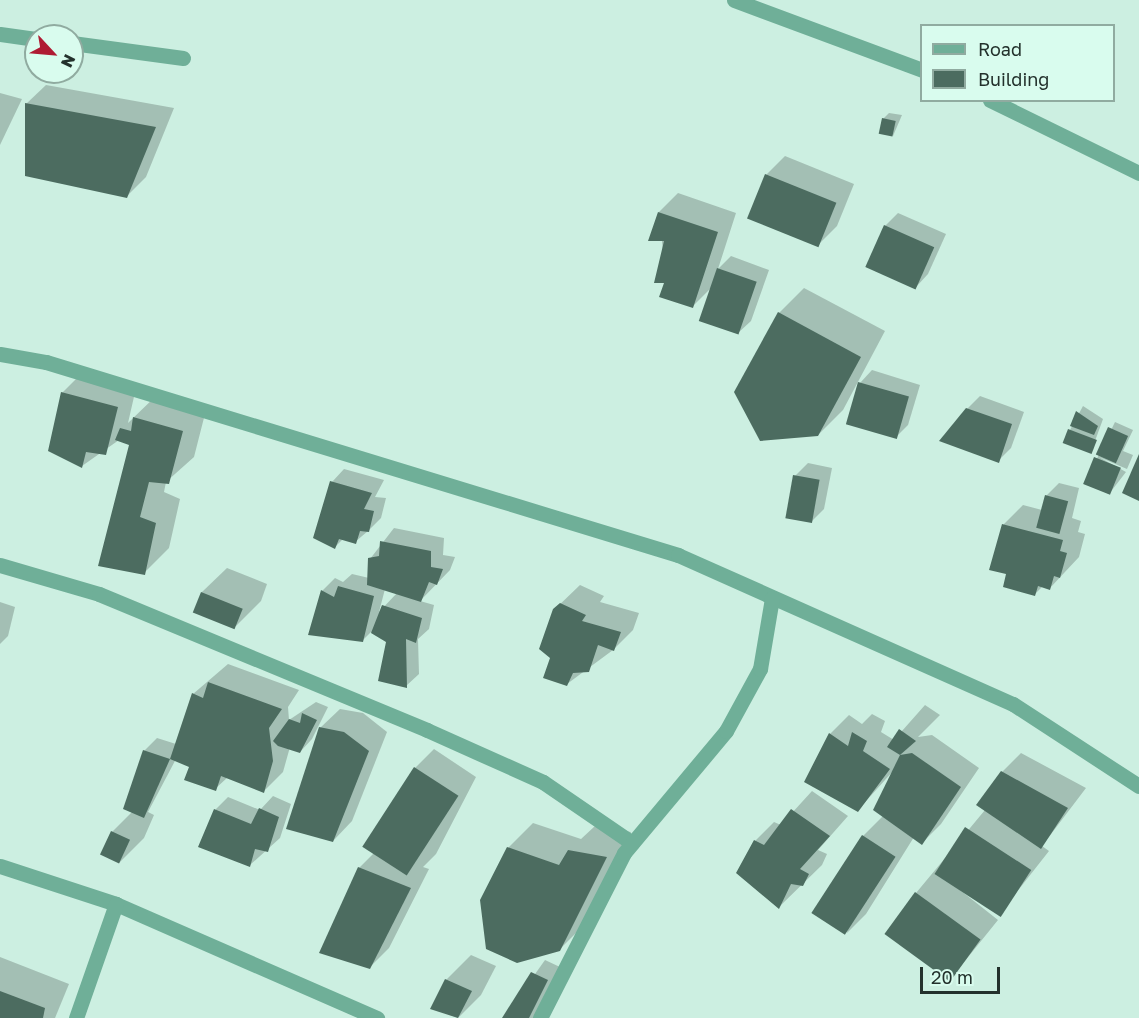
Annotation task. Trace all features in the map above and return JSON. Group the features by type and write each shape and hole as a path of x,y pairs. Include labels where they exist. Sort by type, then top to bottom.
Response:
{"street":[{"path":"734,0 920,70"},
{"path":"0,34 24,37"},
{"path":"84,45 183,58"},
{"path":"994,102 1139,173"},
{"path":"0,354 46,362 597,527 678,555 1013,704 1139,786"},
{"path":"0,566 99,594 427,730 543,782 632,843"},
{"path":"540,1018 632,843 726,731 760,669 772,598"},
{"path":"0,867 116,904 377,1018"},
{"path":"76,1018 116,904"}],"building":[{"path":"25,103 156,127 127,198 25,176"},
{"path":"882,118 896,121 892,137 879,134"},
{"path":"765,174 836,203 818,247 747,219"},
{"path":"658,212 718,232 693,308 659,297 664,283 654,283 664,241 648,241"},
{"path":"884,225 934,247 916,289 865,267"},
{"path":"717,268 757,282 738,335 699,321"},
{"path":"778,312 861,357 818,436 760,441 734,392"},
{"path":"858,382 909,397 897,439 846,424"},
{"path":"61,392 118,407 106,455 86,452 82,468 48,451"},
{"path":"966,408 1012,424 999,463 939,441"},
{"path":"1076,411 1098,426 1094,435 1070,426"},
{"path":"133,417 183,431 169,484 149,482 140,517 156,523 145,575 98,566 129,445 115,440 120,428 131,431"},
{"path":"1108,427 1128,436 1116,463 1096,454"},
{"path":"1068,429 1097,440 1092,454 1063,443"},
{"path":"1139,454 1139,501 1122,493"},
{"path":"1094,457 1121,468 1110,495 1083,484"},
{"path":"793,475 820,480 812,523 785,518"},
{"path":"330,481 372,493 364,509 374,511 369,532 360,531 356,544 339,539 335,549 313,538"},
{"path":"1045,495 1068,501 1059,534 1036,528"},
{"path":"1002,524 1063,540 1060,551 1067,553 1060,578 1054,576 1050,590 1038,586 1035,596 1003,587 1006,574 989,570"},
{"path":"380,541 431,551 431,567 443,569 437,585 429,582 421,602 367,585 368,558 379,556"},
{"path":"338,586 374,596 363,642 308,635 321,590 334,597"},
{"path":"201,592 243,609 234,629 193,612"},
{"path":"560,603 586,615 582,621 621,632 614,651 598,645 589,672 573,673 567,686 543,678 550,658 539,649 553,609"},
{"path":"382,605 422,618 416,643 406,639 407,688 378,681 386,642 371,633"},
{"path":"208,682 282,709 269,728 273,761 264,793 221,776 216,791 184,780 189,767 170,759 192,693 203,698"},
{"path":"302,713 317,720 300,753 278,746 273,741 289,719 300,723"},
{"path":"319,727 344,732 369,751 333,842 286,829"},
{"path":"899,729 916,741 900,755 887,747"},
{"path":"852,732 867,741 863,751 890,769 858,812 804,782 829,733 848,746"},
{"path":"143,750 170,759 144,818 123,809"},
{"path":"912,753 961,787 922,845 873,810 900,755"},
{"path":"414,767 458,796 407,876 362,847"},
{"path":"1001,771 1068,808 1041,849 976,805"},
{"path":"259,808 279,817 268,852 255,849 250,867 198,847 214,809 251,824"},
{"path":"791,809 830,836 800,869 809,874 803,886 791,884 779,909 736,873 754,840 764,845"},
{"path":"965,827 1031,870 1001,917 935,874"},
{"path":"111,831 130,840 119,863 100,855"},
{"path":"862,835 896,857 845,935 811,913"},
{"path":"507,847 559,865 568,850 607,857 560,951 517,963 486,949 480,900"},
{"path":"358,867 411,888 370,969 319,953"},
{"path":"915,892 981,940 950,982 884,934"},
{"path":"531,972 548,980 529,1018 502,1018"},
{"path":"445,979 472,991 458,1018 430,1009"},
{"path":"0,991 45,1008 43,1018 0,1018"}]}
